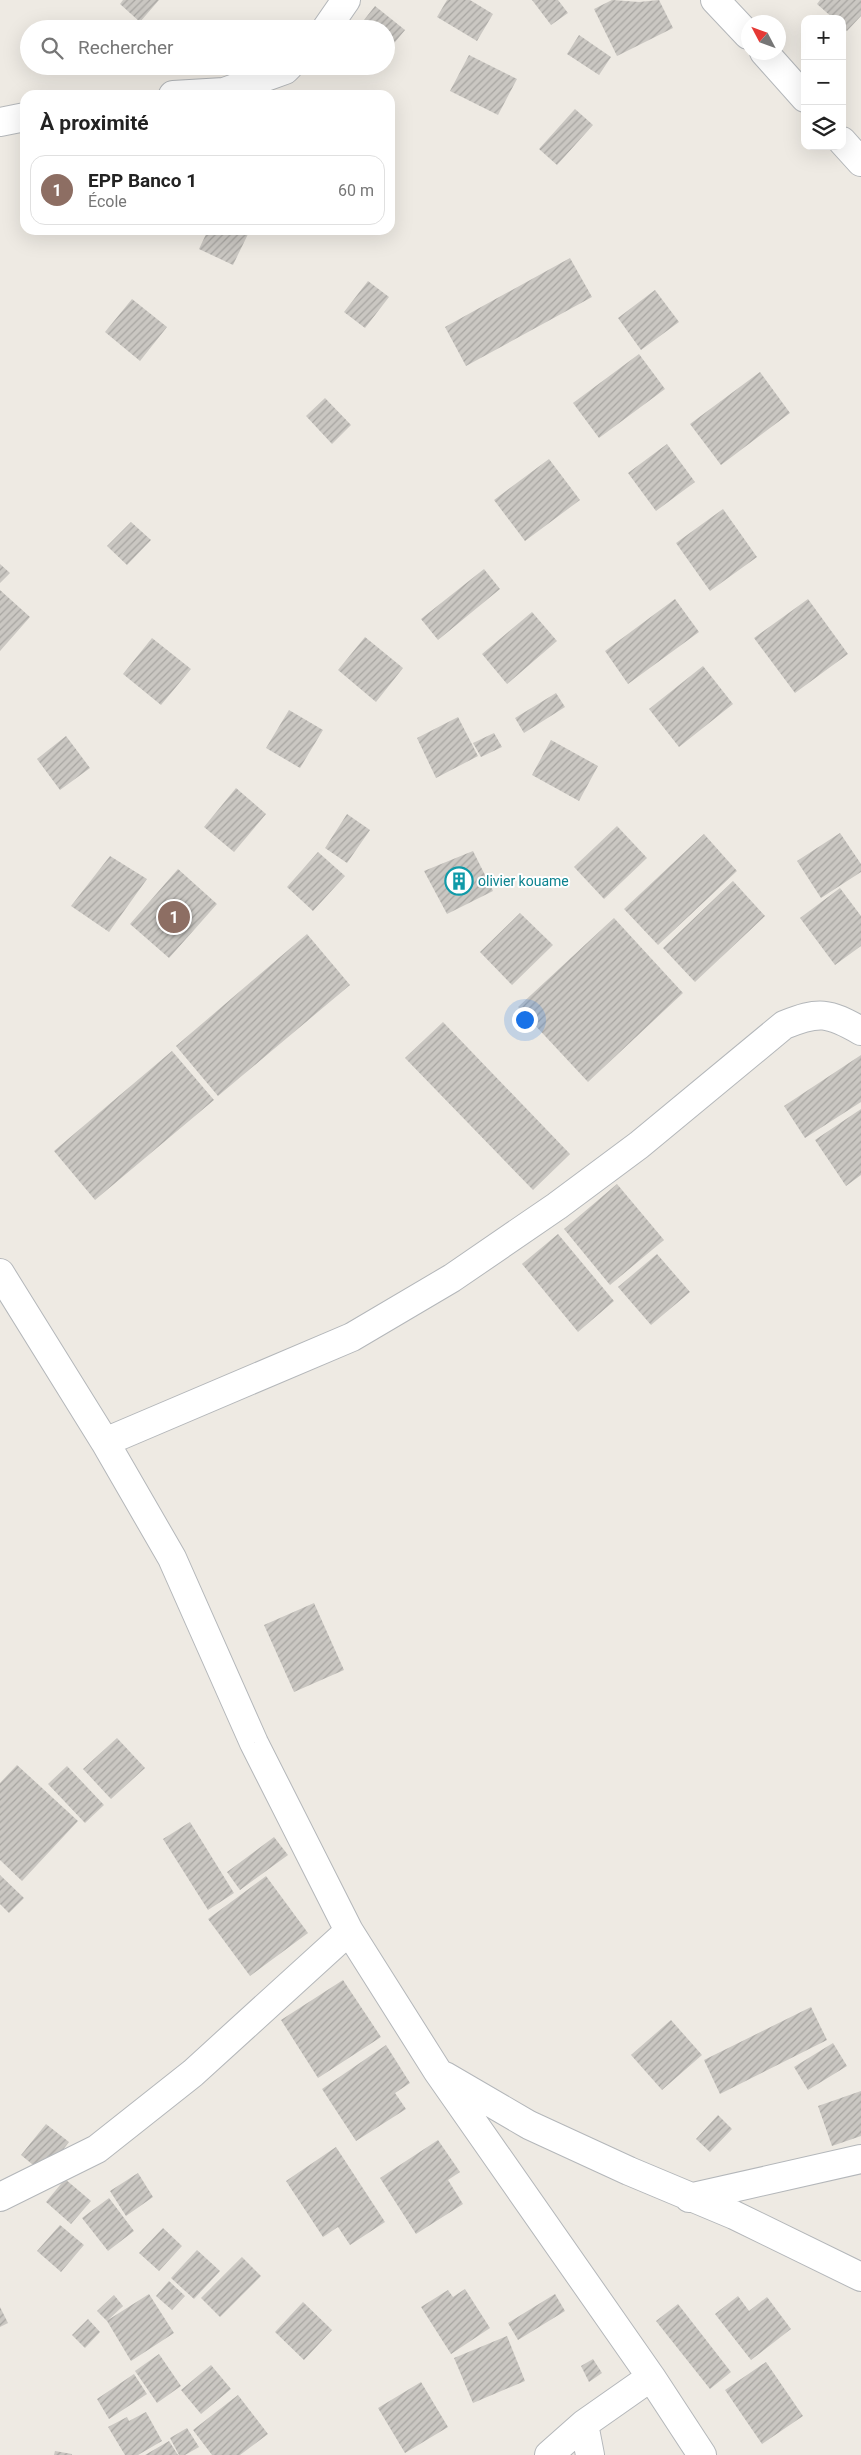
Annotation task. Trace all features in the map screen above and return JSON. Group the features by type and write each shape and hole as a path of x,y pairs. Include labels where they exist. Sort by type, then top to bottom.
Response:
{"street":[{"path":"332,20 346,0"},
{"path":"715,0 741,27"},
{"path":"771,60 801,94"},
{"path":"230,90 271,75"},
{"path":"0,122 20,118"},
{"path":"846,145 861,162"},
{"path":"105,1442 352,1337 452,1278 557,1206 639,1145 784,1026 809,1015 838,1018 861,1031"},
{"path":"1,1278 105,1442 172,1558 254,1743 350,1931 438,2072 651,2377 702,2455"},
{"path":"0,2197 97,2149 193,2074 350,1931"},
{"path":"438,2072 529,2125 689,2198 742,2218 861,2277"},
{"path":"689,2198 861,2159"},
{"path":"549,2455 584,2424 651,2377"},
{"path":"584,2424 590,2455"}],"building":[{"path":"123,0 159,0 142,20 138,20 120,4"},
{"path":"447,0 470,0 493,14 477,41 437,17"},
{"path":"532,0 558,0 568,13 551,25"},
{"path":"612,0 639,2 659,0 673,28 617,56 594,9"},
{"path":"820,0 861,0 861,16 847,31 846,15 829,15 817,4"},
{"path":"375,6 392,20 364,20"},
{"path":"395,22 405,30 395,42"},
{"path":"579,35 611,57 599,75 567,54"},
{"path":"469,55 517,79 498,115 450,91"},
{"path":"575,109 593,125 557,165 539,149"},
{"path":"206,235 248,235 233,265 199,249"},
{"path":"570,258 592,297 466,366 445,327"},
{"path":"368,281 389,297 365,328 344,312"},
{"path":"655,290 679,322 641,350 618,318"},
{"path":"132,299 167,327 140,361 105,332"},
{"path":"639,354 665,389 599,438 573,403"},
{"path":"760,372 790,413 721,465 690,424"},
{"path":"325,398 351,425 332,444 306,416"},
{"path":"667,444 695,482 656,511 628,473"},
{"path":"549,459 580,500 525,541 494,500"},
{"path":"723,509 757,557 710,591 676,543"},
{"path":"131,522 151,540 127,565 107,546"},
{"path":"0,564 10,573 0,583"},
{"path":"484,569 500,589 438,640 421,619"},
{"path":"0,590 30,617 0,651"},
{"path":"675,599 699,632 628,684 605,651"},
{"path":"808,599 848,654 795,693 754,638"},
{"path":"532,612 557,641 507,684 482,654"},
{"path":"365,637 403,668 376,702 338,670"},
{"path":"152,638 191,669 161,705 123,674"},
{"path":"703,666 733,704 679,747 649,709"},
{"path":"556,693 565,707 524,733 515,718"},
{"path":"289,710 323,730 300,768 266,748"},
{"path":"458,717 478,756 436,778 417,738"},
{"path":"494,733 502,747 481,757 473,743"},
{"path":"66,736 90,768 60,790 37,759"},
{"path":"551,740 598,766 579,801 532,775"},
{"path":"236,788 266,814 234,852 204,827"},
{"path":"347,814 370,830 347,863 325,848"},
{"path":"617,826 647,858 604,899 574,867"},
{"path":"840,833 861,864 861,872 821,898 797,861"},
{"path":"704,834 737,871 658,945 624,909"},
{"name":"olivier kouame","path":"473,851 493,891 447,914 424,871"},
{"path":"318,852 345,876 313,911 287,887"},
{"path":"110,856 147,879 109,932 71,906"},
{"path":"178,869 217,904 169,958 130,924"},
{"path":"733,881 765,916 695,982 663,948"},
{"path":"840,888 861,916 861,946 835,965 800,918"},
{"path":"520,913 553,945 512,985 480,952"},
{"path":"614,918 683,993 588,1082 518,1007"},
{"path":"307,934 350,985 218,1096 176,1046"},
{"path":"443,1022 570,1154 533,1190 405,1058"},
{"path":"172,1051 214,1100 95,1200 54,1151"},
{"path":"861,1055 861,1102 805,1138 784,1106"},
{"path":"861,1109 861,1175 846,1186 815,1140"},
{"path":"617,1184 664,1240 610,1285 564,1229"},
{"path":"558,1234 614,1301 578,1332 522,1264"},
{"path":"657,1254 690,1292 651,1325 618,1287"},
{"path":"314,1603 344,1670 294,1692 264,1625"},
{"path":"117,1738 145,1768 111,1799 83,1769"},
{"path":"17,1765 78,1821 22,1881 0,1860 0,1783"},
{"path":"67,1766 104,1805 85,1823 48,1784"},
{"path":"190,1822 234,1893 208,1910 163,1839"},
{"path":"274,1837 288,1855 240,1890 227,1872"},
{"path":"0,1875 24,1898 9,1913 0,1904"},
{"path":"266,1876 308,1933 250,1976 208,1919"},
{"path":"343,1980 381,2037 318,2078 281,2020"},
{"path":"811,2007 827,2040 720,2094 704,2060"},
{"path":"671,2020 702,2055 662,2090 631,2055"},
{"path":"833,2043 847,2066 808,2090 794,2067"},
{"path":"386,2045 410,2083 395,2093 406,2109 356,2141 322,2089"},
{"path":"861,2091 861,2136 832,2146 818,2106"},
{"path":"718,2115 732,2129 710,2152 696,2139"},
{"path":"46,2124 69,2142 44,2174 21,2155"},
{"path":"438,2140 460,2172 448,2180 463,2204 416,2234 380,2178"},
{"path":"336,2147 385,2222 350,2245 338,2227 323,2237 286,2181"},
{"path":"138,2173 153,2197 126,2216 110,2191"},
{"path":"65,2179 91,2201 71,2224 46,2202"},
{"path":"109,2198 134,2231 108,2251 82,2218"},
{"path":"60,2225 84,2245 61,2272 37,2251"},
{"path":"163,2228 182,2246 159,2271 139,2253"},
{"path":"197,2250 220,2271 194,2299 171,2278"},
{"path":"242,2257 261,2276 220,2317 201,2298"},
{"path":"169,2281 185,2296 172,2310 156,2296"},
{"path":"465,2289 490,2328 451,2354 421,2307 448,2290 453,2297"},
{"path":"149,2294 174,2333 131,2361 107,2321 97,2311 114,2295 123,2306 108,2320"},
{"path":"555,2294 565,2311 518,2340 508,2323"},
{"path":"738,2296 749,2311 767,2297 791,2329 751,2360 715,2314"},
{"path":"303,2302 332,2330 304,2360 275,2332"},
{"path":"678,2304 731,2372 710,2389 656,2321"},
{"path":"0,2307 8,2323 0,2327"},
{"path":"88,2319 100,2332 85,2348 72,2335"},
{"path":"507,2336 525,2381 473,2403 454,2358"},
{"path":"159,2354 181,2386 157,2403 135,2371"},
{"path":"593,2359 602,2373 589,2382 581,2366"},
{"path":"766,2362 803,2416 762,2444 725,2390"},
{"path":"211,2365 231,2389 201,2414 181,2390"},
{"path":"134,2374 147,2394 109,2419 97,2399"},
{"path":"421,2382 448,2427 405,2453 378,2408"},
{"path":"238,2395 268,2434 240,2455 212,2455 193,2430"},
{"path":"146,2412 162,2441 138,2455 125,2455 108,2427 127,2417 129,2421"},
{"path":"187,2428 199,2447 185,2455 179,2455 170,2438"},
{"path":"169,2441 178,2455 145,2455"},
{"path":"55,2451 72,2454 72,2455 54,2455"}],"place":[{"name":"olivier kouame","path":"459,881"},
{"name":"EPP Banco 1","path":"174,917"}]}
